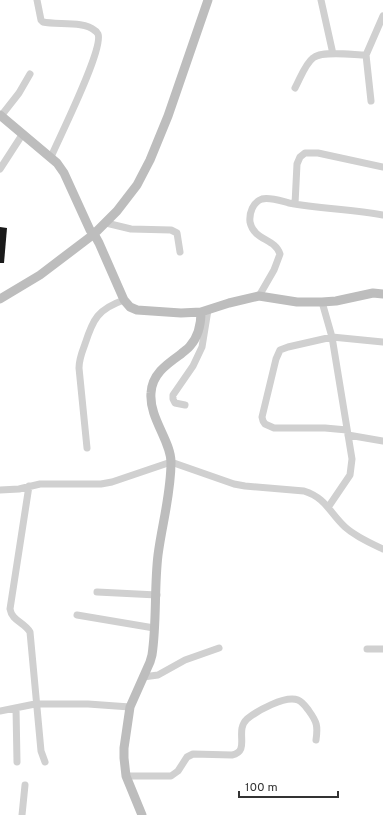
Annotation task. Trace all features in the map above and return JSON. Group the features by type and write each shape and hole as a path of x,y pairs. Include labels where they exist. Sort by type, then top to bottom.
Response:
{"street":[{"path":"37,0 41,20 43,22 85,26 94,29 98,34 98,43 88,77 51,156"},
{"path":"0,298 40,274 94,234 118,211 137,185 150,160 177,91 208,0"},
{"path":"321,0 333,54"},
{"path":"371,101 366,55 383,18"},
{"path":"295,88 312,58 320,55 333,54 366,55"},
{"path":"30,74 19,93 0,115 22,135 51,156 64,173 124,300 130,307 137,310 174,313 205,311 229,303 259,296 297,302 322,302 336,301 373,293 383,294"},
{"path":"0,169 22,135"},
{"path":"295,204 297,164 300,157 305,153 318,153 383,167"},
{"path":"259,296 274,270 280,254 279,250 274,245 256,234 251,224 250,214 255,205 263,199 267,198 295,204 383,215"},
{"path":"106,223 131,229 175,231 177,233 180,252"},
{"path":"87,448 79,362 91,326 100,313 107,307 124,300"},
{"path":"322,302 332,337 352,459 352,472 329,506"},
{"path":"142,815 126,776 124,758 130,707 152,655 157,595 158,556 166,514 171,462 169,452 152,406 151,392 155,379 164,366 192,343 205,311"},
{"path":"185,405 175,403 173,395 193,366 202,346 205,311"},
{"path":"383,342 332,337 280,350 276,359 263,410 263,421 269,427 325,428 383,441"},
{"path":"0,490 19,489 46,483 101,484 112,482 171,462 234,484 304,491 320,498 329,506 345,527 383,549"},
{"path":"29,486 10,610 12,618 26,627 30,632 41,751 45,762"},
{"path":"97,592 157,595"},
{"path":"77,615 154,628"},
{"path":"143,677 158,675 184,660 219,648"},
{"path":"367,649 383,649"},
{"path":"126,776 171,776 178,771 187,757 193,754 238,754 241,751 243,725 246,720 263,709 288,700 294,699 302,702 314,719 318,728 316,740"},
{"path":"0,710 36,704 88,704 130,707"},
{"path":"16,708 17,762"},
{"path":"22,815 24,785"}],"building":[{"path":"0,227 7,228 4,263 0,263"}]}
